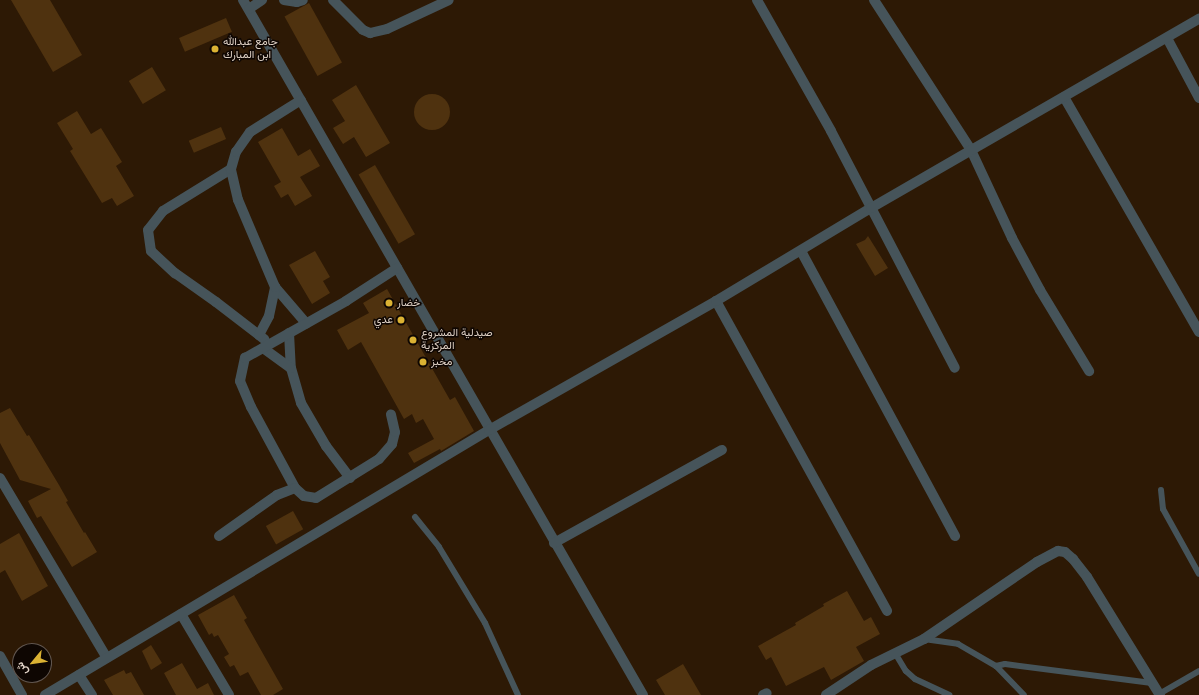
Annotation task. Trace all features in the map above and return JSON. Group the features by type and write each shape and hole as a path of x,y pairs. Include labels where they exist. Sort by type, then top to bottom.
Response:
{"street":[{"path":"243,0 639,694"},
{"path":"249,9 262,0"},
{"path":"284,0 297,2 303,0"},
{"path":"333,0 363,30 370,33 387,29 449,0"},
{"path":"757,0 831,131 955,368"},
{"path":"874,0 971,150 1012,238 1040,290 1089,371"},
{"path":"45,695 489,430 716,301 871,208 1199,19"},
{"path":"1166,38 1199,98"},
{"path":"1064,96 1199,332"},
{"path":"301,100 250,132 236,152 231,170 238,200 274,287 306,323"},
{"path":"231,170 162,211 148,230 152,251 175,273 259,335 267,346 291,368"},
{"path":"801,251 955,536"},
{"path":"391,414 395,432 392,444 380,459 316,498 304,496 295,488 251,407 240,381 245,358 346,300 397,268"},
{"path":"259,335 269,316 274,287"},
{"path":"716,301 887,611"},
{"path":"289,333 291,368 302,403 326,446 350,478"},
{"path":"554,543 722,450"},
{"path":"0,478 107,658"},
{"path":"219,536 277,495 295,488"},
{"path":"826,695 871,665 924,639 1037,562 1058,551 1065,552 1073,559 1086,577 1159,694"},
{"path":"181,614 229,695"},
{"path":"0,656 22,695"},
{"path":"79,675 92,695"}],"lane":[{"path":"1161,490 1163,509 1199,574"},
{"path":"414,517 439,547 485,623 518,695"},
{"path":"924,639 958,644 996,666 1024,695"},
{"path":"895,653 906,671 915,679 950,695"},
{"path":"996,666 1006,664 1152,683"},
{"path":"1159,694 1199,671"}],"building":[{"path":"11,0 50,0 82,55 53,72"},
{"path":"309,3 342,62 317,76 285,17"},
{"path":"226,18 232,32 185,52 179,38"},
{"path":"152,67 166,90 143,104 129,81"},
{"path":"356,85 390,143 366,157 354,137 343,144 333,128 345,121 332,100"},
{"path":"436,94 445,99 449,105 449,119 445,125 436,130 428,130 419,125 415,119 414,108 419,99 425,95"},
{"path":"77,111 91,134 101,128 122,162 116,166 134,196 117,206 112,198 102,203 70,151 73,149 57,123"},
{"path":"221,127 226,139 194,153 189,141"},
{"path":"282,128 298,156 310,149 320,166 300,177 312,196 295,206 288,194 281,198 274,186 281,182 258,142"},
{"path":"375,165 415,234 399,244 359,174"},
{"path":"868,236 888,268 875,276 856,244 865,240"},
{"path":"315,251 330,277 323,281 330,293 312,304 289,265"},
{"path":"387,289 450,400 455,397 474,431 441,451 440,449 414,463 408,453 434,439 423,419 416,423 412,414 404,419 361,342 348,350 337,330 369,313 363,303"},
{"path":"10,408 27,436 29,435 68,501 66,502 84,533 85,532 97,552 72,567 41,516 37,518 28,501 51,489 20,480 0,443 0,413"},
{"path":"293,511 303,529 276,544 266,526"},
{"path":"19,533 48,586 22,601 5,570 0,573 0,544"},
{"path":"847,591 864,621 871,617 880,634 856,647 864,661 831,680 824,667 786,686 771,657 766,660 758,646 796,625 795,623 824,606 823,604"},
{"path":"234,595 247,618 244,620 283,689 273,695 261,695 248,672 240,676 234,665 230,667 224,657 229,654 218,635 214,637 212,633 209,635 198,615"},
{"path":"151,645 162,663 151,670 142,651"},
{"path":"182,663 197,689 208,683 214,695 176,695 164,673"},
{"path":"683,664 701,695 665,695 656,680"},
{"path":"124,670 126,674 131,672 144,695 113,695 104,680"}],"place":[{"name":"جامع عبدالله ابن المبارك","path":"215,49"},
{"name":"خضار","path":"389,303"},
{"name":"عدي","path":"401,320"},
{"name":"صيدلية المشروع المركزية","path":"413,340"},
{"name":"مخبز","path":"423,362"}]}
